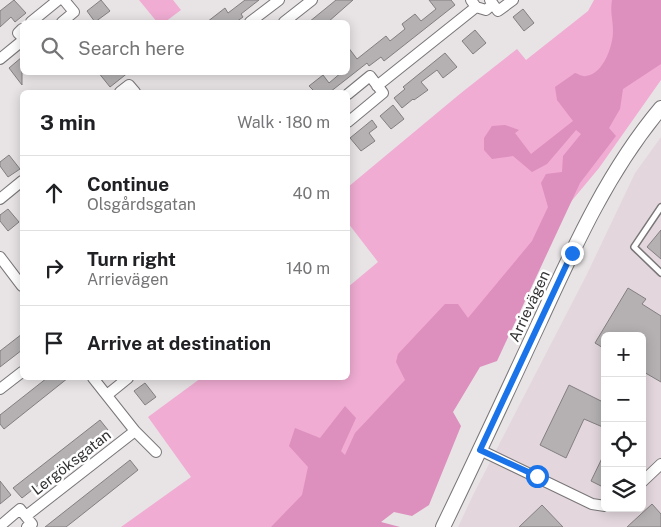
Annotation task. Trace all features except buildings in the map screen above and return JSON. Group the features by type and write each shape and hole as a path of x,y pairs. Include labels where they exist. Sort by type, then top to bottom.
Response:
{"main road":[{"name":"Arrievägen","path":"443,527 572,253 607,185 649,122 661,108"}],"street":[{"path":"33,20 58,0"},
{"path":"64,0 74,12 64,20"},
{"path":"253,20 279,0"},
{"path":"287,20 312,0"},
{"path":"377,86 474,3 486,10 491,2 498,12 513,0"},
{"path":"0,59 20,43"},
{"path":"350,92 370,76 383,93 350,120"},
{"path":"123,90 130,85 134,90"},
{"path":"0,199 20,183"},
{"path":"0,257 20,283"},
{"path":"0,389 20,374"},
{"name":"Lergöksgatan","path":"96,380 135,431 156,452"},
{"path":"107,395 126,380"},
{"name":"Lergöksgatan","path":"26,516 135,431"},
{"path":"480,450 592,504 601,505"},
{"path":"646,478 661,464"},
{"name":"Lergöksgatan","path":"0,526 20,509 32,524 27,527"}],"lane":[{"path":"661,207 634,248 661,273"}],"shaded area":[{"path":"139,0 173,0 181,10 168,20 155,20"},
{"path":"594,0 661,0 661,80 599,168 420,383 287,527 121,527 191,477 148,417 198,380 350,380 350,285 378,262 350,226 350,185 517,49 526,60 588,11"},
{"path":"612,0 661,0 661,64 623,89 620,109 609,128 616,136 580,183 497,361 480,367 453,412 461,426 429,505 412,516 394,512 381,522 400,527 271,527 302,495 308,467 289,446 295,428 320,438 345,406 356,418 341,451 345,455 355,433 405,380 396,362 398,354 445,304 458,304 468,318 532,241 548,207 541,183 546,174 562,172 563,156 581,134 576,130 547,164 532,172 513,156 492,159 484,150 484,138 492,126 505,125 519,130 515,133 531,154 573,121 557,100 555,87 575,73 582,76 592,74 606,59 613,37"},
{"path":"661,137 661,527 458,527 474,493 587,274 635,173"}],"route":[{"path":"537,476 480,450 572,253"}]}
